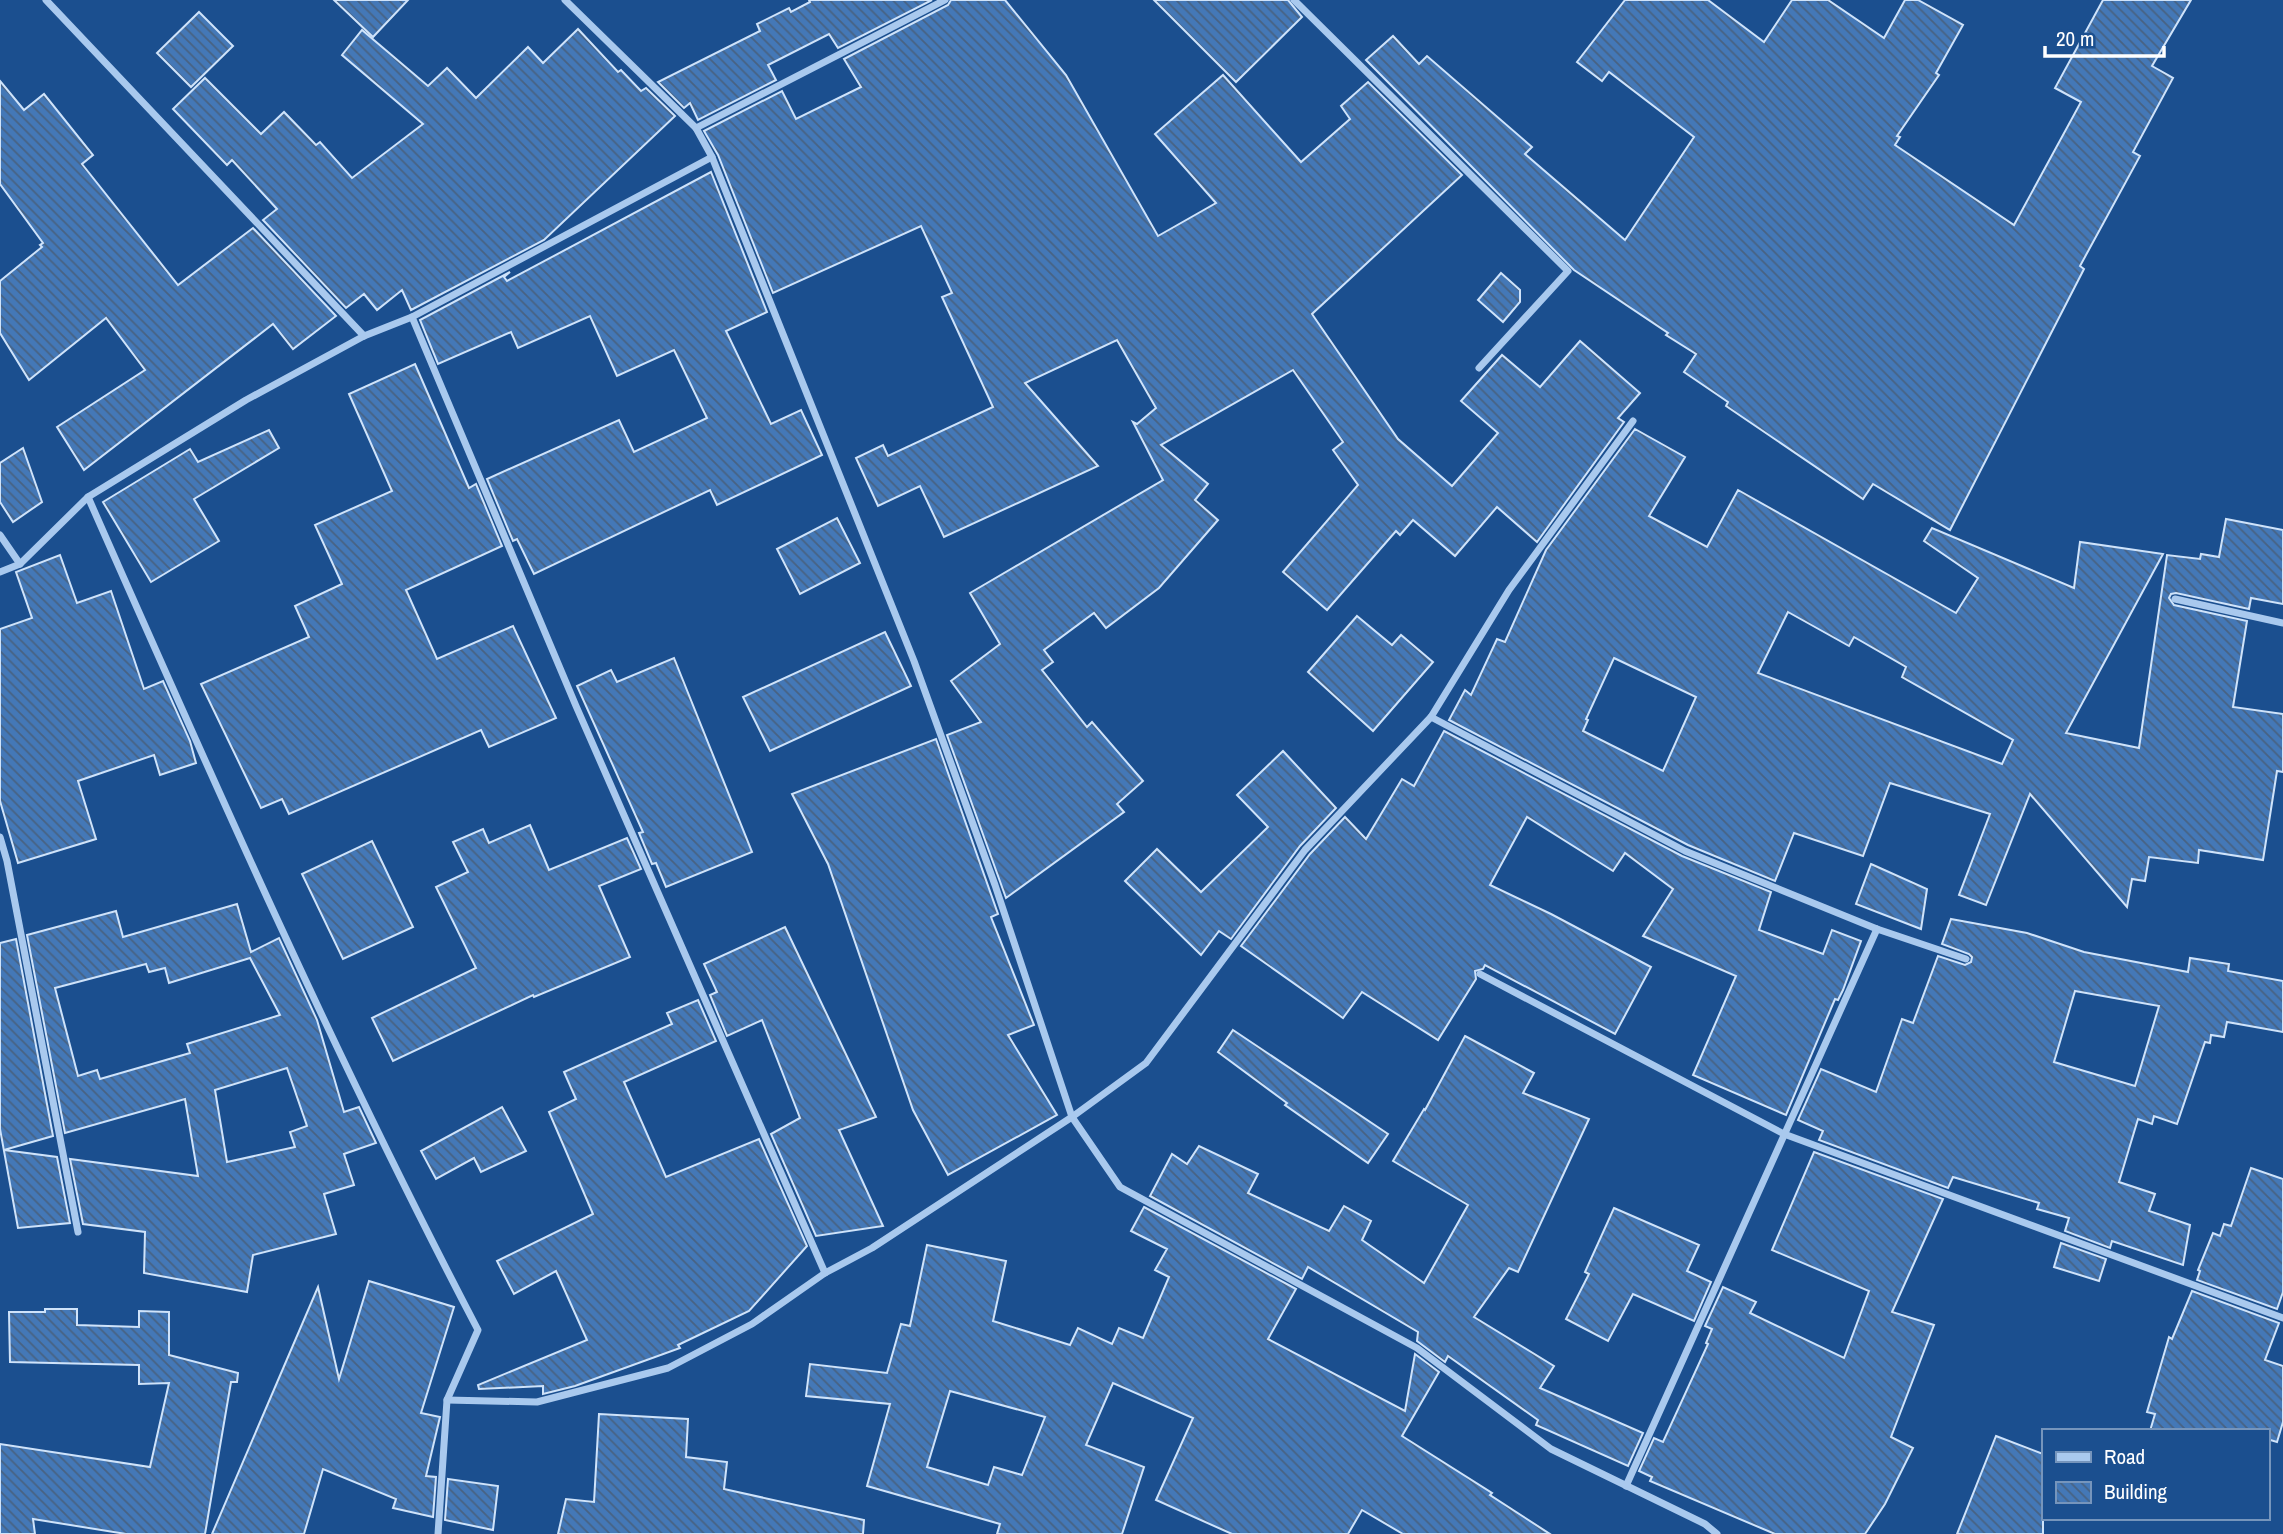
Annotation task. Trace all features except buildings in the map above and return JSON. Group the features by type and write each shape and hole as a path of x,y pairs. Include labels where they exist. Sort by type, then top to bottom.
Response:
{"street":[{"path":"46,0 364,336"},
{"path":"565,0 696,128 712,157 914,661 995,885 1072,1117 1120,1187 1417,1348 1551,1449 1705,1524 1717,1534"},
{"path":"696,128 945,0"},
{"path":"1294,0 1568,271 1479,368"},
{"path":"0,572 20,564 88,497 246,400 364,336 412,317 712,157"},
{"path":"412,317 576,706 825,1273"},
{"path":"447,1400 537,1402 668,1368 751,1324 825,1273 872,1248 1072,1117 1146,1063 1305,850 1431,717 1509,590 1633,421"},
{"path":"88,497 299,968 435,1248 478,1330 447,1400 438,1534"},
{"path":"0,535 20,564"},
{"path":"2175,599 2283,623"},
{"path":"1431,717 1685,851 1877,929 1966,959"},
{"path":"0,836 78,1232"},
{"path":"1626,1486 1877,929"},
{"path":"1480,974 1784,1134 2283,1318"}]}
